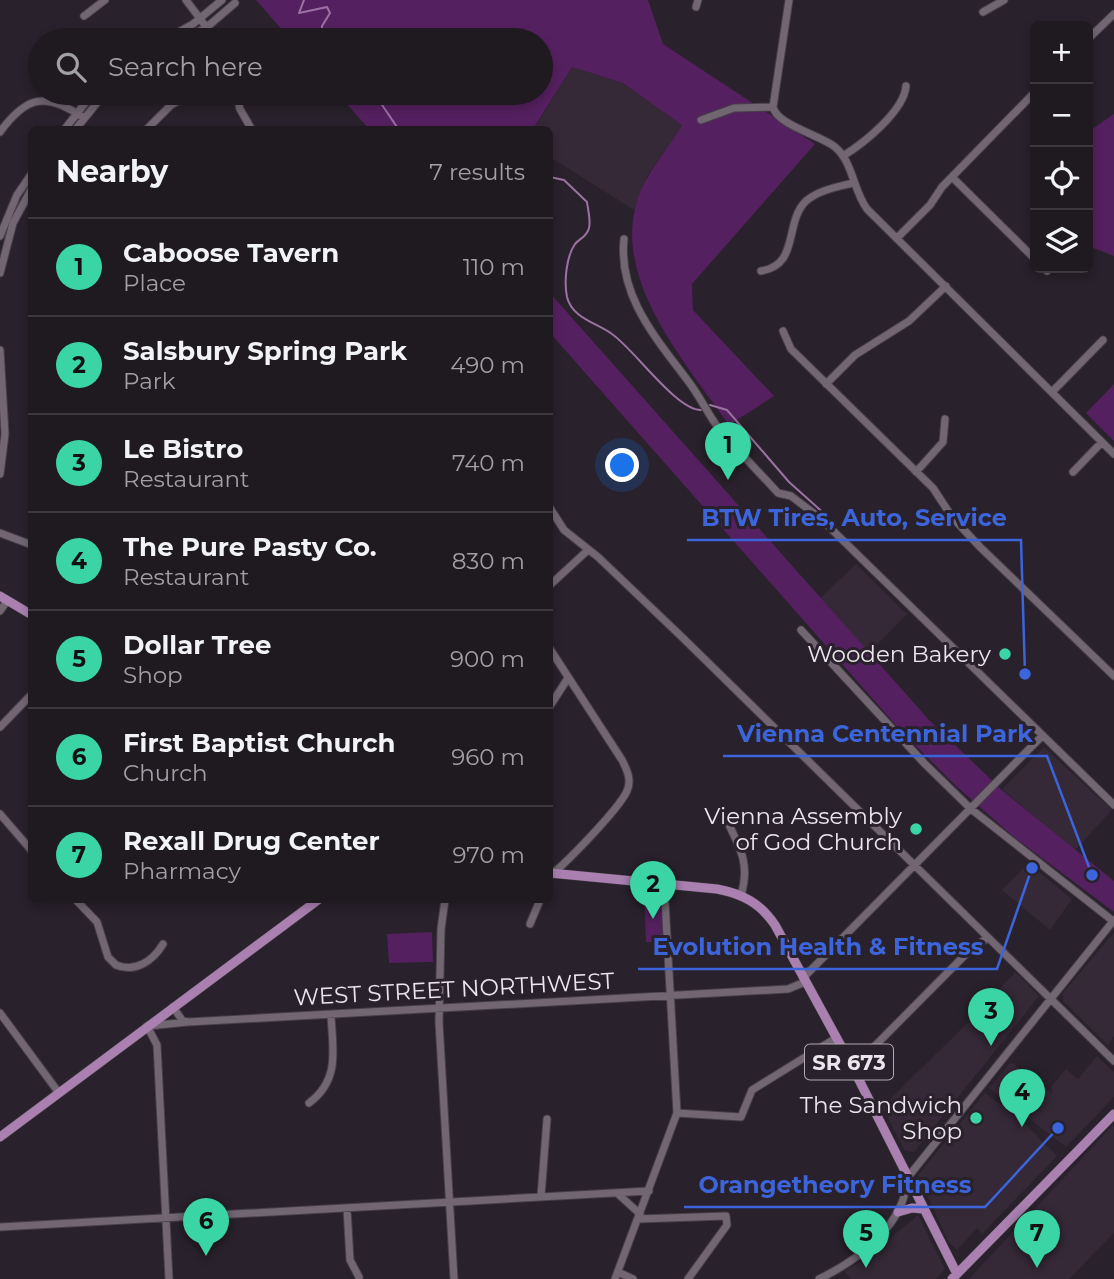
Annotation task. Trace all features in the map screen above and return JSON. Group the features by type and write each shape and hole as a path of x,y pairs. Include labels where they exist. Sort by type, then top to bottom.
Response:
{"main road":[{"path":"4,599 28,613"},
{"name":"SR 673","path":"553,875 718,889 741,895 767,914 853,1068 956,1277"},
{"path":"0,1137 314,903"},
{"path":"956,1277 1114,1114"},
{"path":"898,1212 909,1208 923,1209"}],"street":[{"path":"83,16 105,0"},
{"path":"186,0 207,27 235,3"},
{"path":"184,28 222,0"},
{"path":"789,0 773,107 780,119 822,139 843,156 863,203 1114,454"},
{"path":"983,12 1004,0"},
{"path":"1093,34 1114,14"},
{"path":"843,156 866,140 900,104 906,86"},
{"path":"897,238 1030,97"},
{"path":"0,132 12,115 28,105"},
{"path":"62,105 80,116"},
{"path":"76,126 86,105"},
{"path":"69,126 92,105"},
{"path":"150,126 171,105"},
{"path":"239,105 250,126"},
{"path":"701,120 734,108 773,107"},
{"path":"952,177 1030,254"},
{"path":"0,236 17,195 28,179"},
{"path":"761,271 777,266 787,254 796,216 804,204 821,192 853,183"},
{"path":"0,273 10,232 28,202 17,195"},
{"path":"624,239 624,276 631,293 659,346 688,381 719,428 778,493 791,496 820,518 1114,805"},
{"path":"826,384 855,355 909,321 946,286"},
{"path":"783,331 790,349 916,472 971,538 1114,676"},
{"path":"1053,391 1103,340"},
{"path":"0,350 5,435 0,474"},
{"path":"916,472 943,442 945,419"},
{"path":"1073,472 1102,442"},
{"path":"553,513 564,530 684,639 1114,1061"},
{"path":"0,533 28,544"},
{"path":"553,581 588,550"},
{"path":"0,611 4,599"},
{"path":"801,630 884,721 971,809 1114,921 908,1177 898,1212 883,1234 862,1252 820,1279"},
{"path":"553,654 622,760 629,784 624,797 565,865 553,873"},
{"path":"553,701 568,678"},
{"path":"0,727 28,698"},
{"path":"804,980 1042,736"},
{"path":"0,814 28,846"},
{"path":"728,823 745,860 746,875 741,895"},
{"path":"633,1279 617,1275 677,1113 664,884"},
{"path":"79,903 97,922 108,957 116,965 137,967 155,956 163,944"},
{"path":"444,903 440,929 439,1010 454,1279"},
{"path":"530,924 539,903"},
{"path":"853,1068 969,951 987,938"},
{"name":"WEST STREET NORTHWEST","path":"147,1026 788,989 804,980"},
{"path":"173,1007 182,1020 188,1022"},
{"path":"0,1013 59,1093"},
{"path":"309,1103 323,1091 331,1078 331,1016"},
{"path":"147,1026 157,1045 169,1279"},
{"path":"677,1113 741,1117 752,1090 836,1038"},
{"path":"541,1196 547,1119"},
{"path":"0,1227 649,1191"},
{"path":"617,1194 639,1217 723,1215 728,1219 727,1225 688,1279"},
{"path":"347,1209 350,1260 359,1277"}],"shaded area":[{"path":"256,0 648,0 663,44 815,144 692,284 693,310 774,396 729,425 676,351 646,296 636,267 632,238 638,197 682,125 623,83 572,67 553,97 553,28 280,28"},
{"path":"572,67 623,83 683,125 648,175 634,210 553,159 553,126 535,126 548,105 553,105 553,98"},
{"path":"348,105 548,105 535,126 366,126"},
{"path":"1114,114 1114,256 1093,248 1093,129"},
{"path":"553,296 930,721 1003,791 1114,881 1114,912 1014,837 957,787 902,732 553,336"},
{"path":"1114,384 1114,441 1086,413"},
{"path":"856,564 907,614 868,654 819,599"},
{"path":"1044,747 1112,810 1075,850 1002,789"},
{"path":"1028,863 1072,899 1050,930 1002,890"},
{"path":"644,890 655,891 660,897 663,942 646,942"},
{"path":"432,932 433,962 389,963 387,934"},
{"path":"1114,932 1114,1036 1108,1045 1063,1001 1063,993"},
{"path":"1015,972 1039,996 914,1152 905,1151 882,1107 1000,991"},
{"path":"1097,1056 1114,1072 1114,1097 1066,1147 989,1088 1011,1062 1052,1093 1051,1087 1066,1069 1078,1079"},
{"path":"985,1093 1017,1116 1057,1156 982,1234 977,1228 957,1250 948,1241 918,1175"},
{"path":"1114,1124 1114,1233 1069,1279 969,1279"},
{"path":"918,1215 945,1269 936,1279 851,1279 844,1271 864,1260"}],"waterway":[{"path":"304,0 299,13 327,7 330,13 322,28"},
{"path":"382,105 396,126"},
{"path":"553,178 564,180 587,202 589,212 588,231 572,249 566,270 567,297 570,304 579,315 612,334 680,400 701,410"},
{"path":"710,405 727,410 789,482 827,516"}],"place":[{"name":"Caboose Tavern","path":"728,480"},
{"name":"Wooden Bakery","path":"1005,654"},
{"name":"BTW Tires, Auto, Service","path":"1025,674"},
{"name":"Vienna Assembly of God Church","path":"916,829"},
{"name":"Evolution Health & Fitness","path":"1032,868"},
{"name":"Vienna Centennial Park","path":"1092,875"},
{"name":"Salsbury Spring Park","path":"653,919"},
{"name":"Le Bistro","path":"991,1046"},
{"name":"The Sandwich Shop","path":"976,1118"},
{"name":"The Pure Pasty Co.","path":"1022,1127"},
{"name":"Orangetheory Fitness","path":"1058,1128"},
{"name":"First Baptist Church","path":"206,1256"},
{"name":"Dollar Tree","path":"866,1268"},
{"name":"Rexall Drug Center","path":"1037,1268"}]}
